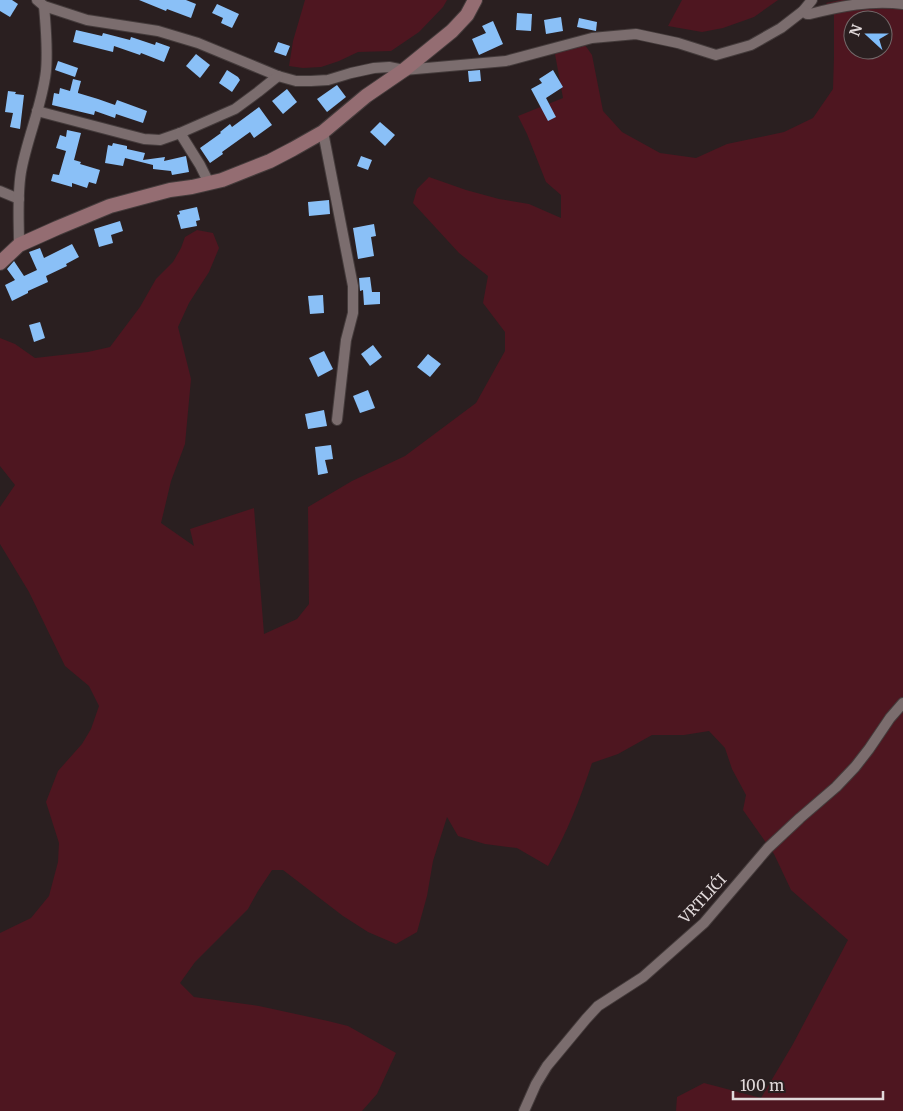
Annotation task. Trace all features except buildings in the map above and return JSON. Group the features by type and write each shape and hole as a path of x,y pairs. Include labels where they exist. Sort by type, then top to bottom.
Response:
{"street":[{"path":"0,263 19,246 110,206 170,190 222,180 270,161 323,132 366,96 404,70 452,31 467,15 475,0"},
{"path":"19,246 21,172 38,111 46,72 47,44 41,3 87,20 158,31 198,43 278,76 296,81 311,81 328,80 374,68 389,67 404,70 506,61 592,38 636,34 678,43 716,55 751,45 781,28 803,11 812,0"},
{"path":"803,11 810,14 862,3 903,4"},
{"path":"38,111 144,139 160,140 234,109 278,76"},
{"path":"323,132 353,286 353,313 346,340 337,420"},
{"path":"180,133 209,183"},
{"path":"0,191 19,199"},
{"name":"VRTLIĆI","path":"524,1111 536,1084 548,1066 598,1006 642,977 704,923 768,848 836,787 855,767 903,703"}],"shaded area":[{"path":"305,0 447,0 443,7 419,32 391,51 358,52 321,67 303,68 289,66 293,41"},
{"path":"682,0 778,0 754,17 723,28 702,32 668,26"},
{"path":"841,0 903,0 903,1111 676,1111 677,1097 704,1083 761,1098 793,1044 848,940 791,890 774,854 743,810 746,795 732,769 725,748 709,731 684,735 652,735 618,754 592,763 573,816 548,866 517,848 485,844 458,836 447,817 433,861 427,896 417,932 396,944 368,932 343,916 283,870 272,870 248,909 195,962 180,983 194,997 259,1006 348,1026 396,1053 377,1094 362,1111 0,1111 0,933 31,918 49,896 58,862 59,843 46,802 58,771 82,744 91,729 99,706 89,686 65,666 29,592 0,544 0,507 15,485 0,466 0,338 15,344 35,358 88,352 110,347 140,307 156,279 173,262 185,237 197,230 213,233 219,248 209,272 189,303 178,327 191,379 185,444 171,481 161,523 194,546 190,529 254,508 264,634 297,619 309,604 308,507 352,481 405,456 476,403 505,351 505,332 483,303 488,276 459,253 413,203 417,189 429,177 499,199 529,204 561,218 561,195 546,182 518,116 563,98 553,43 580,38 592,55 603,111 622,132 660,153 696,158 727,144 784,132 813,118 833,89 834,12 826,3"}]}
